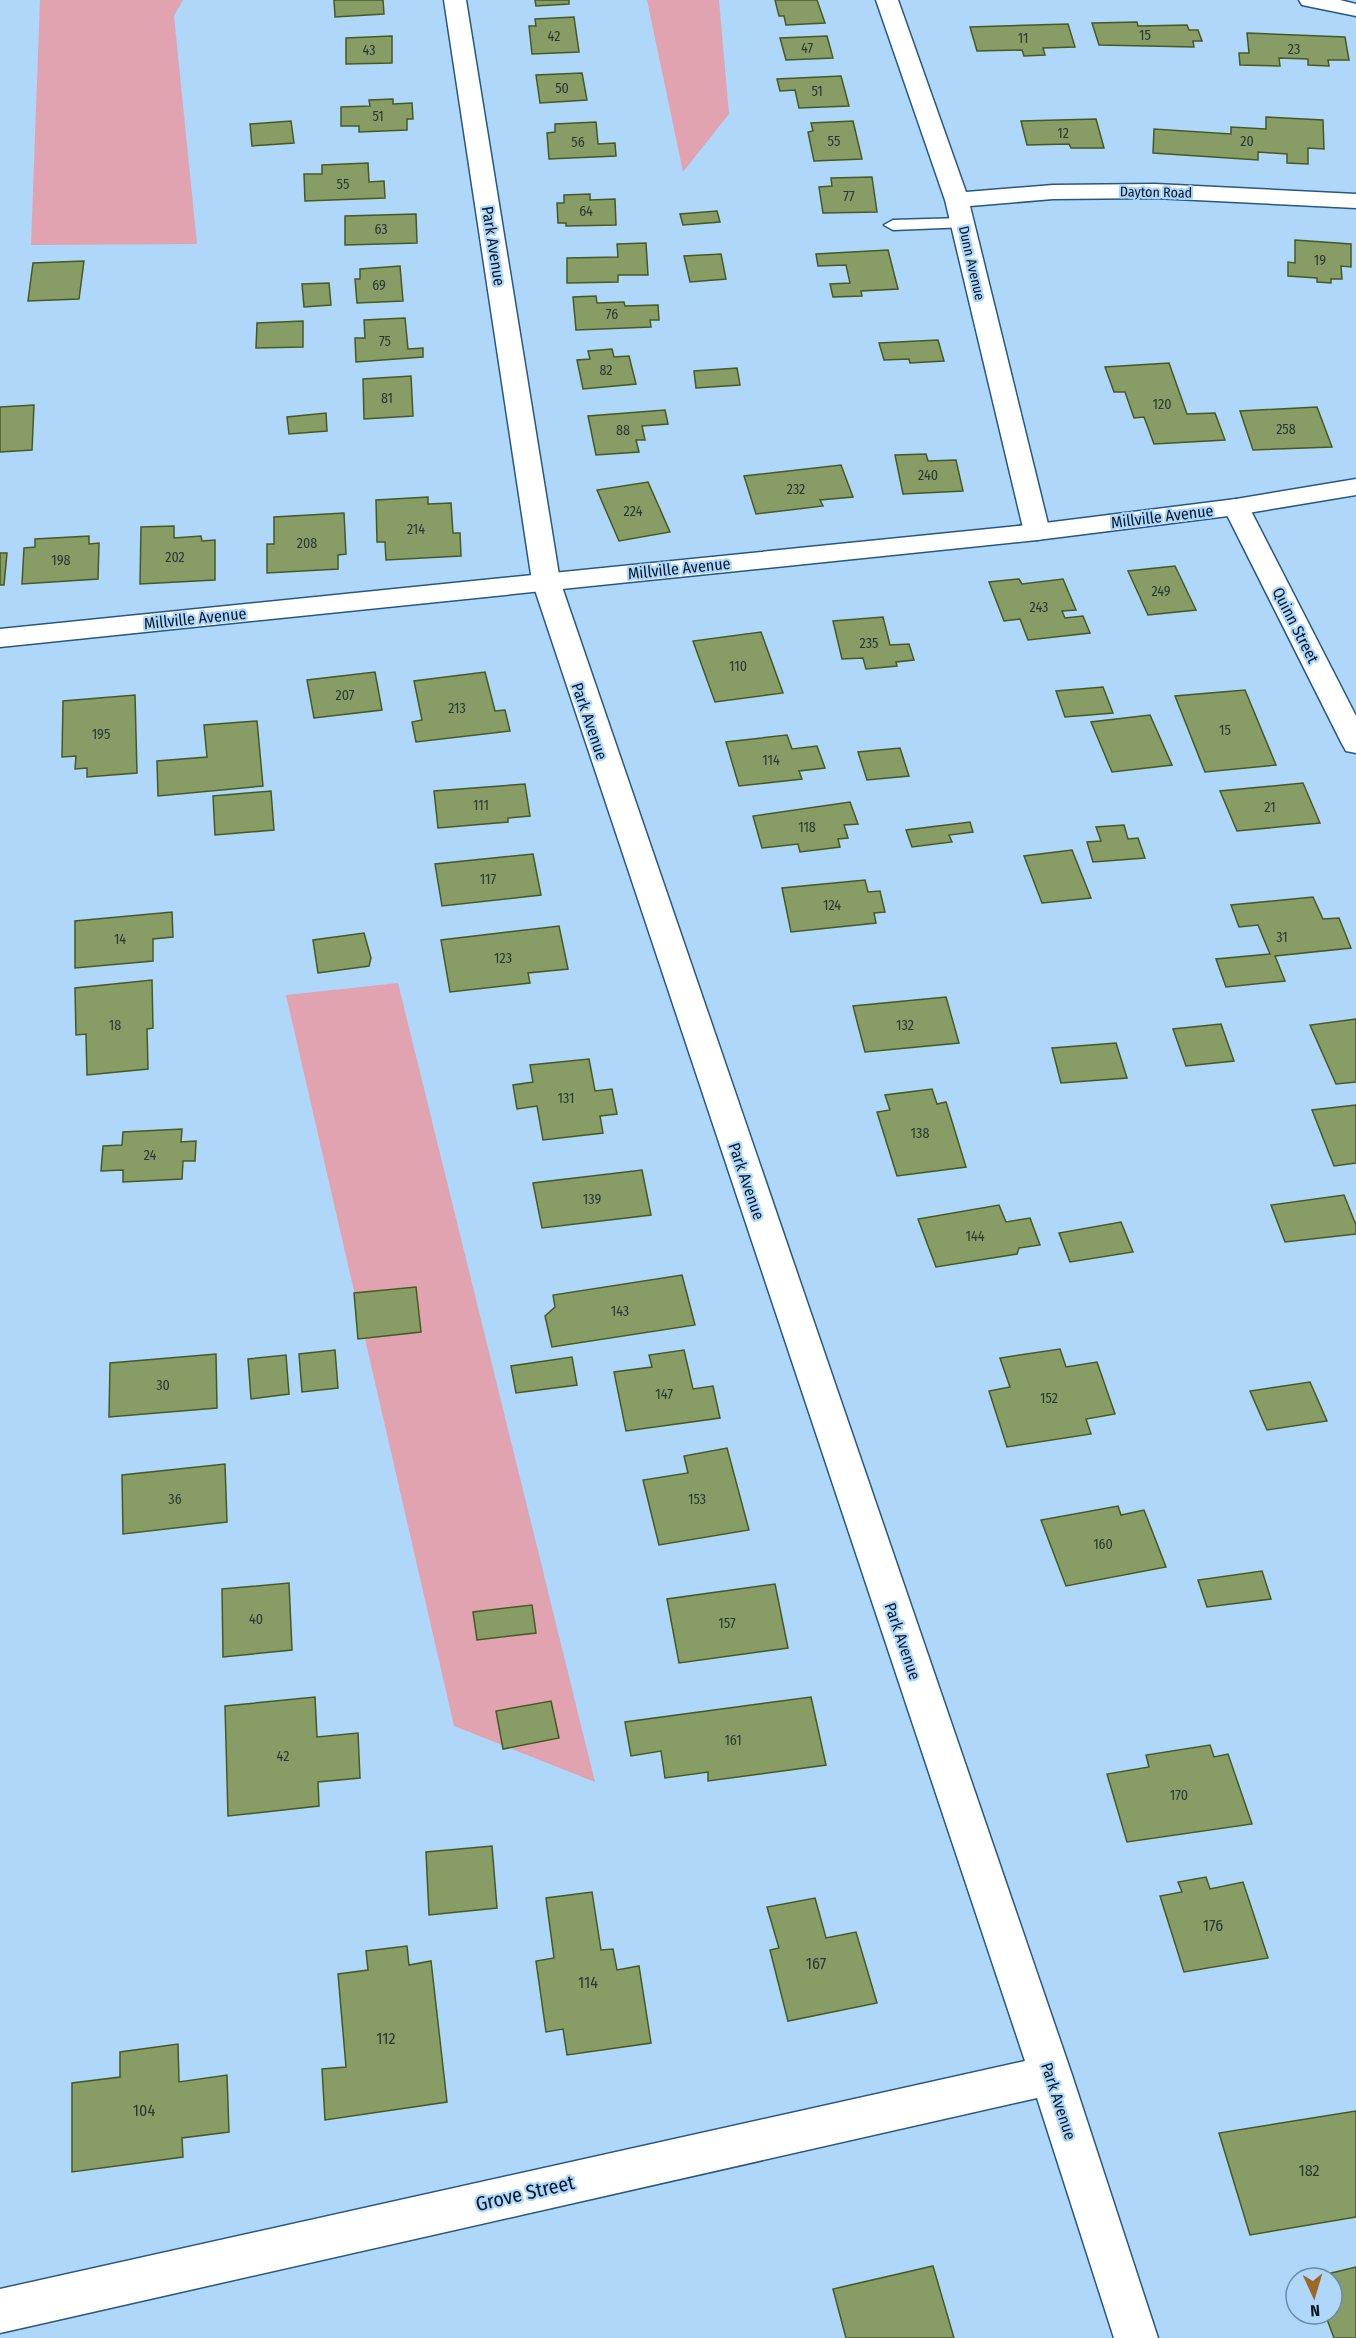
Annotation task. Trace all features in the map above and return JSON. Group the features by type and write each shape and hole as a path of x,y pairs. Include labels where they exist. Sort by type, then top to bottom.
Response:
{"street":[{"name":"Park Avenue","path":"455,0 546,581 573,670 1051,2075 1136,2338"},
{"name":"Dunn Avenue","path":"886,0 960,211 1037,532"},
{"path":"1310,0 1356,10"},
{"name":"Dayton Road","path":"960,211 1053,192 1155,190 1356,201"},
{"name":"Millville Avenue","path":"0,638 1037,532 1236,507 1356,488"},
{"name":"Quinn Street","path":"1236,507 1356,744"},
{"name":"Grove Street","path":"0,2311 1051,2075"}],"lane":[{"path":"893,225 960,211"}],"shaded area":[{"path":"40,0 183,0 174,16 197,244 31,245"},
{"path":"647,0 719,0 729,114 683,172"},
{"path":"398,983 595,1782 454,1726 286,995"}],"building":[{"path":"334,0 383,0 384,14 335,17"},
{"path":"535,0 569,0 569,4 536,6"},
{"path":"775,0 817,0 825,23 786,25 784,16 779,16"},
{"path":"574,17 579,52 532,54 529,26 536,26 535,19"},
{"path":"1137,22 1138,26 1187,25 1189,30 1198,30 1202,41 1193,41 1194,47 1099,45 1092,23"},
{"path":"1068,24 1075,47 1043,48 1045,55 1024,56 1022,50 977,51 970,27"},
{"path":"1247,33 1345,37 1349,60 1328,60 1329,66 1308,65 1308,59 1279,58 1280,66 1240,65 1239,53 1249,53"},
{"path":"392,36 392,63 346,64 346,38"},
{"path":"827,36 833,58 786,60 780,38"},
{"path":"582,73 587,100 540,103 536,75"},
{"path":"841,76 849,106 799,108 795,90 780,91 777,79"},
{"path":"393,99 393,104 412,103 413,119 407,119 407,130 359,132 359,126 341,126 341,107 370,106 369,100"},
{"path":"1266,117 1323,120 1324,149 1308,148 1308,164 1287,163 1287,154 1258,152 1258,160 1153,153 1154,129 1231,134 1231,127 1266,129"},
{"path":"1096,119 1104,148 1071,148 1069,144 1027,145 1021,121"},
{"path":"291,121 294,143 252,146 250,124"},
{"path":"853,121 862,159 814,161 808,132 813,131 811,123"},
{"path":"596,122 598,144 615,143 616,156 549,159 547,133 555,132 555,124"},
{"path":"368,163 369,182 384,181 385,198 305,201 304,174 322,174 322,165"},
{"path":"872,177 877,212 823,213 819,187 832,186 831,178"},
{"path":"590,194 590,200 615,199 616,225 566,226 566,223 558,223 557,203 564,203 564,195"},
{"path":"717,211 720,222 683,225 680,214"},
{"path":"416,214 417,243 345,245 345,216"},
{"path":"1295,240 1351,244 1351,267 1341,266 1342,279 1331,279 1331,283 1317,282 1317,278 1288,276 1288,262 1295,263"},
{"path":"646,243 648,275 618,275 618,282 567,283 567,258 618,257 617,244"},
{"path":"888,250 898,289 861,291 862,296 833,297 830,284 850,283 846,265 818,266 816,254"},
{"path":"721,254 726,279 690,282 684,256"},
{"path":"84,261 79,299 28,301 33,263"},
{"path":"400,266 403,301 357,303 355,279 360,279 360,269"},
{"path":"329,283 331,305 304,307 302,284"},
{"path":"596,296 597,303 624,302 625,306 658,305 659,320 650,320 651,327 576,330 573,297"},
{"path":"405,318 408,349 423,348 423,357 356,362 355,338 365,338 364,320"},
{"path":"303,321 303,347 256,348 257,323"},
{"path":"938,340 944,361 910,363 909,359 884,360 879,343"},
{"path":"612,349 614,357 629,356 636,384 583,389 577,360 590,359 588,351"},
{"path":"1169,363 1187,414 1215,413 1225,440 1154,444 1144,417 1134,418 1125,392 1114,392 1105,367"},
{"path":"737,368 740,385 696,388 694,371"},
{"path":"411,376 413,416 364,419 363,379"},
{"path":"34,405 32,450 0,452 0,407"},
{"path":"1317,407 1332,447 1253,450 1240,411"},
{"path":"665,410 668,424 642,426 645,440 636,440 639,452 596,455 588,416"},
{"path":"326,413 327,431 289,434 287,417"},
{"path":"926,454 928,461 956,460 963,491 903,494 895,455"},
{"path":"841,465 853,497 820,500 823,506 756,514 744,476"},
{"path":"648,482 670,532 619,541 597,490"},
{"path":"428,497 428,504 451,503 453,533 460,533 461,556 386,560 385,542 377,542 376,500"},
{"path":"344,513 346,554 338,555 338,569 267,573 267,544 274,544 274,517"},
{"path":"174,526 174,538 201,536 202,541 215,540 215,580 140,584 141,527"},
{"path":"89,536 89,544 99,543 98,579 22,584 24,548 35,547 35,539"},
{"path":"0,553 7,553 4,585 0,585"},
{"path":"1175,566 1196,610 1148,615 1128,571"},
{"path":"1019,579 1022,584 1063,579 1076,610 1062,611 1065,618 1083,616 1090,633 1028,640 1020,619 1004,621 989,582"},
{"path":"883,617 890,645 909,644 914,660 896,662 897,666 866,669 863,658 842,659 833,621"},
{"path":"761,632 783,693 715,702 693,641"},
{"path":"375,672 382,710 314,718 307,680"},
{"path":"485,672 495,711 505,710 510,731 416,742 412,722 422,720 414,681"},
{"path":"1103,687 1113,713 1065,717 1056,691"},
{"path":"1245,690 1276,765 1205,772 1175,696"},
{"path":"135,695 137,773 87,777 87,768 75,769 76,756 62,757 63,701"},
{"path":"1150,715 1172,765 1112,772 1091,722"},
{"path":"257,721 263,786 158,796 157,761 207,757 204,725"},
{"path":"787,735 792,749 817,746 825,768 799,771 802,779 739,786 726,742"},
{"path":"900,748 909,776 867,780 858,752"},
{"path":"1303,783 1320,823 1237,831 1220,791"},
{"path":"525,784 530,816 508,818 508,822 438,828 434,791"},
{"path":"271,791 274,830 215,835 213,796"},
{"path":"850,802 858,824 844,825 848,838 838,839 840,847 800,852 798,844 762,848 753,816"},
{"path":"970,822 973,832 949,835 952,842 912,847 906,830"},
{"path":"1124,825 1128,839 1138,838 1145,858 1093,862 1087,842 1101,841 1096,827"},
{"path":"1072,850 1091,898 1042,903 1024,856"},
{"path":"533,854 541,895 442,906 435,864"},
{"path":"865,880 868,892 880,891 885,912 874,913 876,923 791,932 782,888"},
{"path":"1313,897 1323,919 1339,918 1351,948 1275,956 1285,981 1226,987 1216,959 1270,954 1258,925 1239,927 1231,905"},
{"path":"172,912 173,937 153,939 153,961 75,968 75,921"},
{"path":"559,926 568,969 528,973 530,983 450,992 441,940"},
{"path":"364,933 371,958 369,966 318,973 313,940"},
{"path":"152,980 153,1028 147,1029 148,1069 87,1075 86,1034 76,1035 75,988"},
{"path":"946,997 959,1043 865,1052 853,1006"},
{"path":"1356,1019 1356,1082 1336,1084 1310,1025"},
{"path":"1221,1024 1234,1061 1186,1066 1173,1029"},
{"path":"1116,1043 1127,1078 1061,1083 1052,1048"},
{"path":"589,1059 595,1091 612,1089 617,1114 600,1116 603,1133 543,1140 537,1106 517,1109 513,1085 533,1082 530,1065"},
{"path":"932,1089 937,1104 946,1102 966,1167 897,1176 877,1112 890,1110 885,1095"},
{"path":"1356,1105 1356,1163 1334,1166 1312,1110"},
{"path":"182,1129 181,1142 196,1141 195,1161 183,1161 182,1179 123,1182 123,1170 101,1171 103,1146 122,1145 123,1132"},
{"path":"642,1170 651,1215 542,1228 533,1183"},
{"path":"1344,1195 1356,1225 1356,1234 1285,1242 1271,1205"},
{"path":"999,1205 1006,1222 1030,1218 1040,1245 1019,1248 1017,1254 936,1267 918,1219"},
{"path":"1121,1222 1133,1252 1070,1262 1059,1233"},
{"path":"682,1275 695,1325 552,1347 545,1316 555,1307 553,1295"},
{"path":"416,1287 421,1332 358,1339 354,1293"},
{"path":"1060,1349 1066,1367 1097,1362 1115,1414 1086,1419 1091,1434 1007,1447 989,1391 1010,1387 1000,1358"},
{"path":"335,1350 338,1388 302,1392 299,1354"},
{"path":"684,1350 693,1389 713,1386 720,1418 626,1431 614,1372 652,1367 649,1355"},
{"path":"216,1354 217,1408 109,1417 110,1363"},
{"path":"286,1355 289,1394 251,1399 248,1359"},
{"path":"572,1357 577,1385 516,1393 511,1366"},
{"path":"1310,1382 1327,1421 1267,1430 1250,1391"},
{"path":"727,1448 749,1530 659,1545 643,1480 688,1473 684,1456"},
{"path":"225,1464 227,1522 123,1534 122,1475"},
{"path":"1118,1506 1121,1515 1144,1510 1166,1567 1066,1586 1041,1520"},
{"path":"1262,1571 1271,1599 1207,1607 1198,1580"},
{"path":"289,1583 292,1650 223,1657 222,1589"},
{"path":"775,1584 788,1648 679,1663 667,1599"},
{"path":"532,1605 536,1633 477,1640 473,1612"},
{"path":"315,1697 317,1737 358,1733 360,1778 318,1782 319,1806 228,1816 225,1706"},
{"path":"811,1697 826,1765 708,1781 708,1772 665,1778 661,1751 631,1756 625,1722"},
{"path":"551,1701 559,1738 503,1749 496,1711"},
{"path":"1210,1745 1214,1757 1228,1754 1252,1824 1127,1842 1107,1774 1149,1767 1146,1755"},
{"path":"492,1846 497,1908 429,1915 426,1852"},
{"path":"1206,1877 1210,1889 1243,1882 1268,1958 1184,1972 1160,1896 1182,1892 1178,1882"},
{"path":"592,1892 601,1950 613,1949 617,1970 639,1966 651,2043 567,2055 563,2029 546,2032 536,1961 554,1958 546,1898"},
{"path":"815,1898 826,1938 856,1932 877,2003 788,2021 770,1950 779,1948 767,1907"},
{"path":"407,1946 409,1965 431,1961 447,2102 325,2120 322,2069 346,2067 338,1974 368,1970 366,1951"},
{"path":"178,2044 179,2082 227,2075 229,2132 182,2138 183,2157 72,2172 72,2083 120,2077 120,2052"},
{"path":"1356,2111 1356,2217 1250,2235 1219,2133"},
{"path":"933,2266 954,2338 846,2338 833,2289"},
{"path":"1356,2267 1356,2338 1334,2338 1330,2326 1344,2326 1344,2270"}]}
